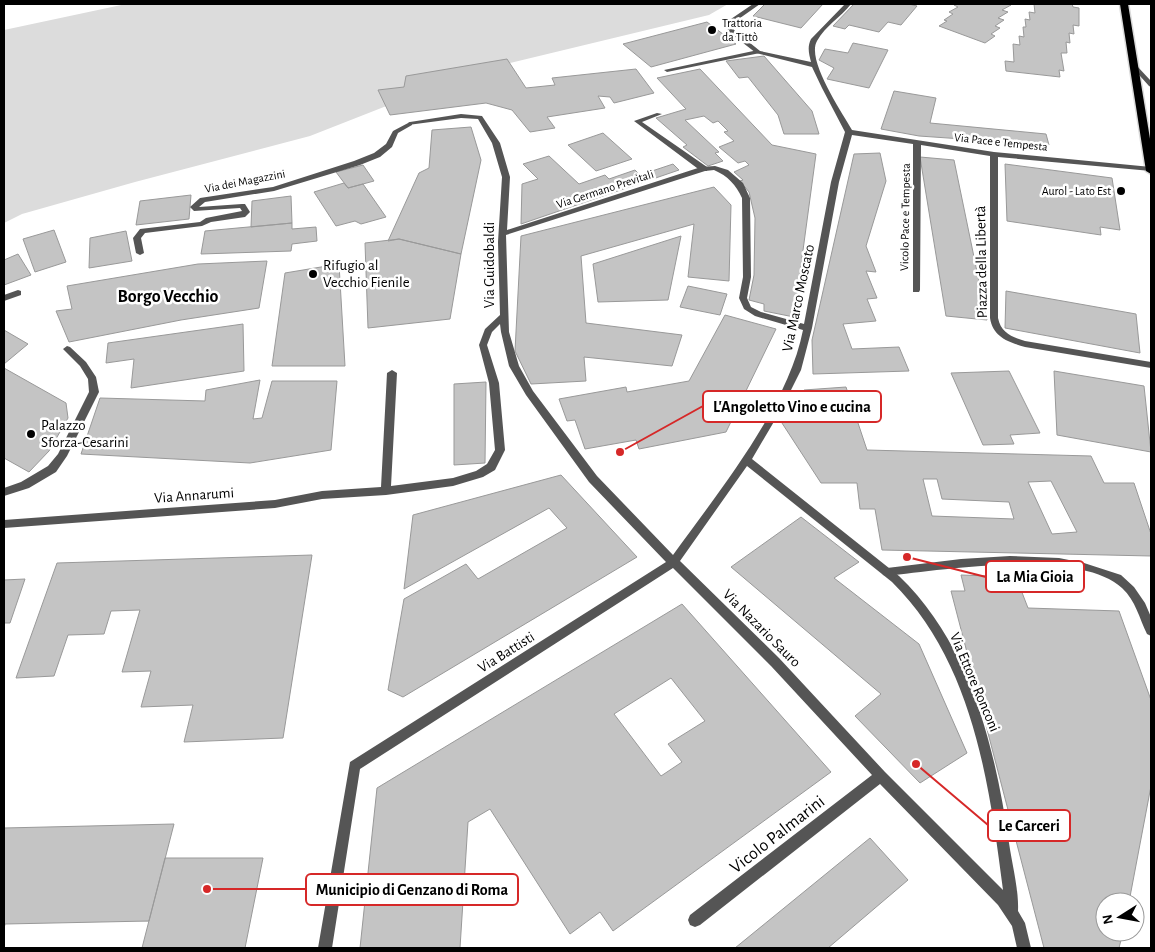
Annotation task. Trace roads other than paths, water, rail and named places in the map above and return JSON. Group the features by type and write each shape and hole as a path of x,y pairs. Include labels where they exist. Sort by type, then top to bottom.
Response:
{"main road":[{"path":"1124,4 1151,170"}],"street":[{"path":"757,4 732,20 729,26 733,33 758,52"},
{"path":"848,4 814,40 811,51 814,65 849,132"},
{"path":"666,70 758,52 814,65"},
{"path":"1134,66 1151,85"},
{"path":"659,114 637,120 704,169"},
{"name":"Via Guidobaldi","path":"410,124 460,116 480,117 496,143 506,176 503,234 505,315 488,331 484,350 494,383 500,450 491,467 464,480"},
{"name":"Via dei Magazzini","path":"140,253 137,238 143,231 202,224 209,220 242,215 246,212 242,206 197,210 194,207 196,203 203,200 274,189 357,163 377,155 389,145 395,132 410,124"},
{"name":"Via Pace e Tempesta","path":"849,132 917,144 994,154 1151,170"},
{"name":"Via Marco Moscato","path":"673,563 746,460 788,388 802,352 808,328 835,182 849,132"},
{"name":"Vicolo Pace e Tempesta","path":"916,290 917,144"},
{"name":"Piazza della Libertà","path":"994,154 994,318 998,331 1008,338 1025,344 1151,365"},
{"name":"Via Germano Previtali","path":"503,234 704,169 715,168 725,172 740,185 746,198 747,277 743,298 745,305 758,314 808,328"},
{"path":"4,298 18,293"},
{"name":"Via Nazario Sauro","path":"505,315 509,351 520,380 593,479 673,563 775,662 881,776 1012,911 1018,923 1024,948"},
{"path":"4,492 25,485 52,469 62,456 94,392 93,379 83,364 67,349"},
{"path":"386,491 392,373"},
{"name":"Via Ettore Ronconi","path":"746,460 887,572 909,594 937,630 951,655 974,711 988,754 996,795 1012,911"},
{"name":"Via Annarumi","path":"4,524 267,504 322,495 386,491 464,480"},
{"path":"887,572 999,560 1037,560 1074,565 1103,573 1124,583 1139,602 1151,631"},
{"name":"Via Battisti","path":"325,948 354,766 673,563"},
{"name":"Vicolo Palmarini","path":"695,920 881,776"}],"place":[{"name":"Trattoria da Tittò","path":"712,30"},
{"name":"Aurol - Lato Est","path":"1121,191"},
{"name":"Rifugio al Vecchio Fienile","path":"313,274"},
{"name":"Palazzo Sforza-Cesarini","path":"31,434"},
{"name":"L'Angoletto Vino e cucina","path":"620,452"},
{"name":"La Mia Gioia","path":"907,557"},
{"name":"Le Carceri","path":"916,764"},
{"name":"Municipio di Genzano di Roma","path":"207,889"}],"district":[{"name":"Borgo Vecchio","path":"168,296"}]}
